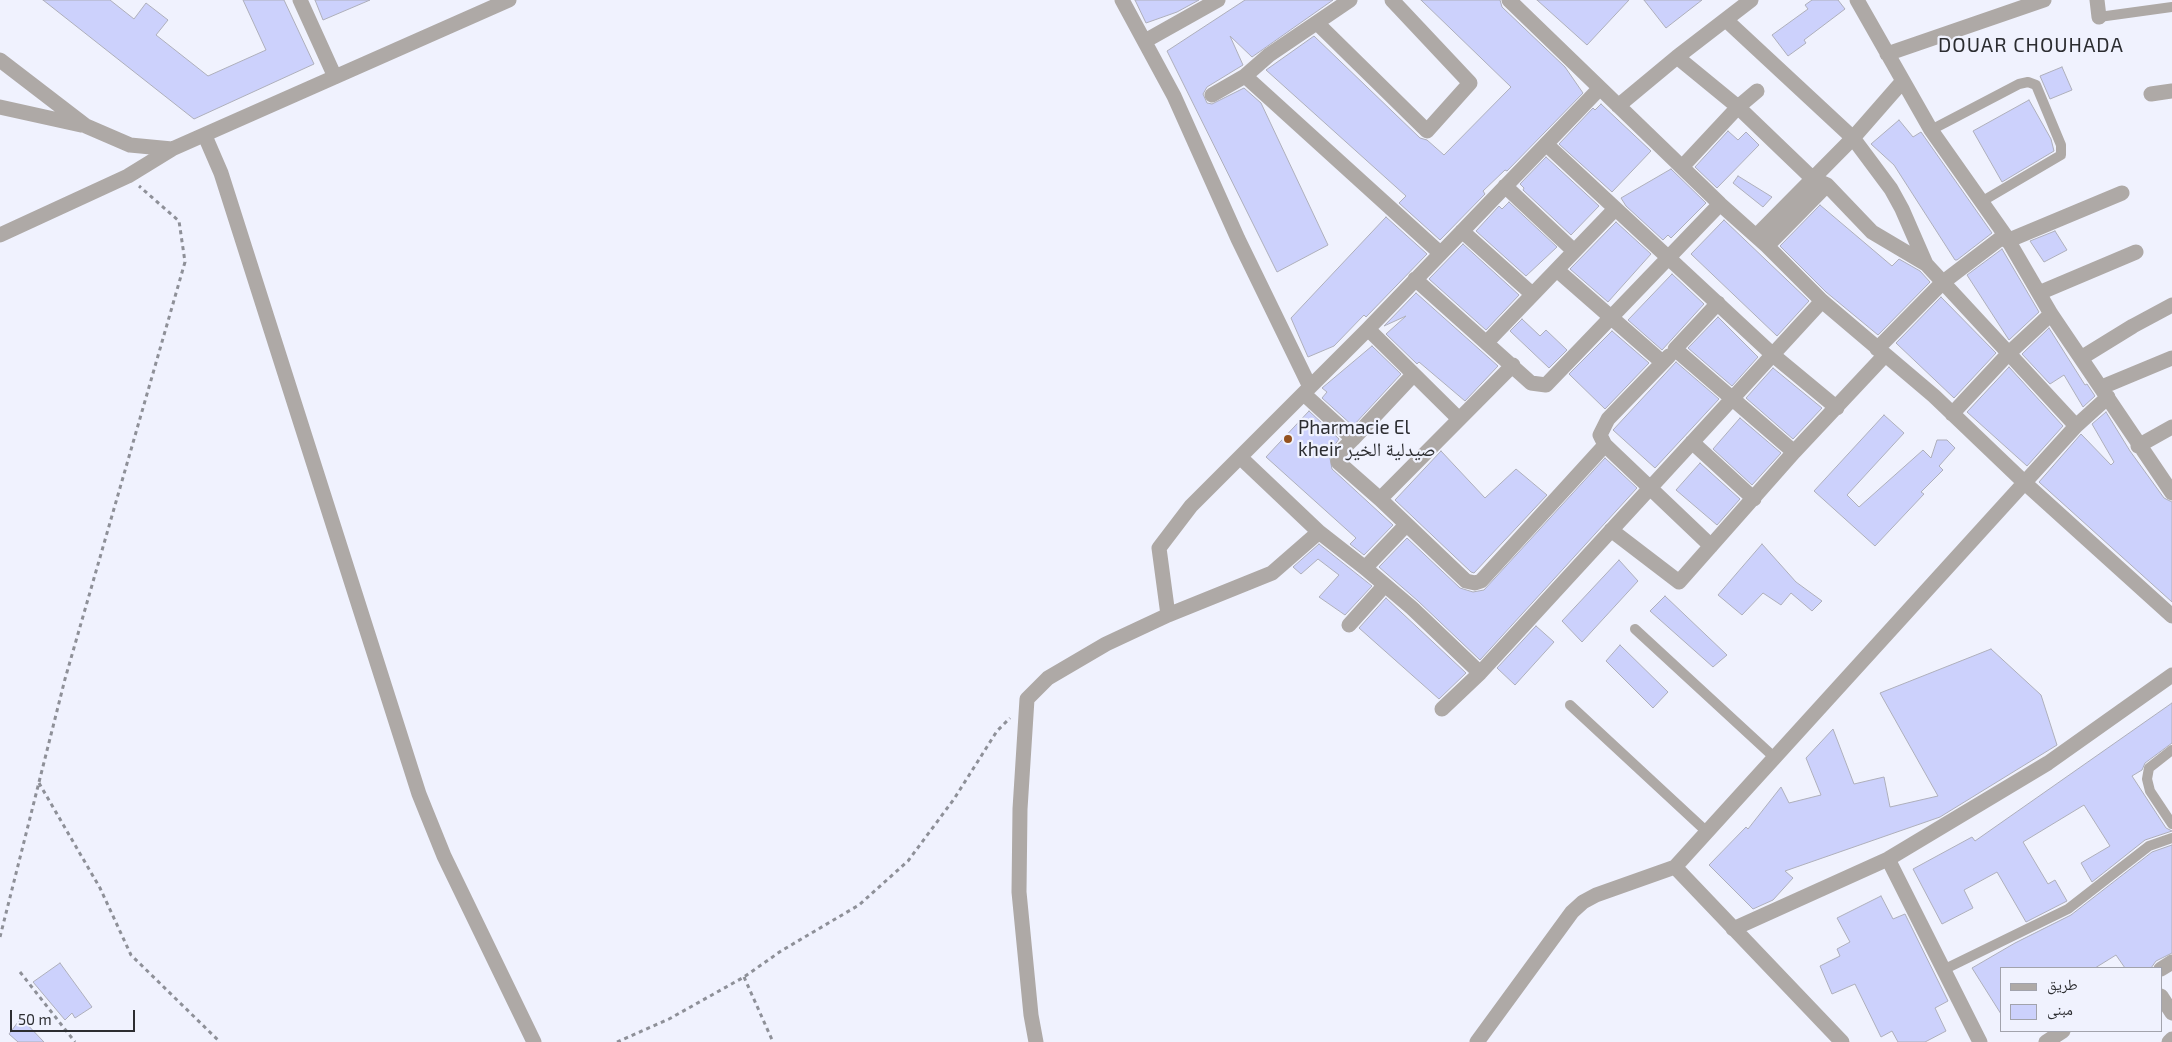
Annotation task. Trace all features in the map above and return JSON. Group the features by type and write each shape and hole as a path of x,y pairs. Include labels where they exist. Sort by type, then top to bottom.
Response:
{"street":[{"path":"300,0 335,78"},
{"path":"0,235 128,176 172,149 509,0"},
{"path":"1122,0 1174,96 1307,390 1353,439"},
{"path":"1145,41 1218,0"},
{"path":"1212,95 1245,76 1270,55 1350,0"},
{"path":"1317,23 1427,131 1470,82 1392,0"},
{"path":"1509,0 1822,301 1952,414 2026,484 2172,616"},
{"path":"1618,106 1677,57 1751,0"},
{"path":"1857,0 1931,130 2006,238 2051,314 2105,392 2138,446 2172,493"},
{"path":"1887,54 2006,6 2044,0"},
{"path":"2097,0 2099,17"},
{"path":"1726,20 1853,138 1891,188 1926,264 2076,426"},
{"path":"1677,57 1738,107 1872,232 1926,264"},
{"path":"0,60 86,126"},
{"path":"1245,76 1440,253"},
{"path":"1761,241 1820,182 1853,138 1902,82"},
{"path":"1168,615 1159,548 1191,506 1368,329 1600,88"},
{"path":"1682,167 1738,107 1757,91"},
{"path":"2151,94 2172,91"},
{"path":"0,107 86,126 130,145 172,149"},
{"path":"204,136 221,173 419,794 444,856 534,1042"},
{"path":"1546,144 1773,356 1837,408"},
{"path":"1505,186 1574,251"},
{"path":"1611,530 1679,582 1794,452 1837,408 1881,352 1942,283 2006,238 2122,193"},
{"path":"1415,279 1488,342 1531,383 1546,385 1720,204"},
{"path":"1488,342 1615,208"},
{"path":"1462,230 1532,294"},
{"path":"2039,293 2136,252"},
{"path":"1557,270 1662,362"},
{"path":"1442,709 1480,673 1822,301"},
{"path":"1711,546 1606,445 1600,435 1608,419 1718,303"},
{"path":"2081,358 2172,305"},
{"path":"1952,414 2008,354 2051,314"},
{"path":"1368,329 1458,418"},
{"path":"1675,349 1794,452"},
{"path":"1477,1042 1572,912 1583,902 1596,895 1675,867 2026,484 2105,392 2172,358"},
{"path":"1380,499 1458,418 1513,365"},
{"path":"1413,374 1338,454 1338,462 1380,499 1466,582 1478,582 1606,445"},
{"path":"2138,446 2172,427"},
{"path":"1692,442 1754,499"},
{"path":"1241,458 1319,532 1412,608 1480,673"},
{"path":"1365,568 1406,525"},
{"path":"1036,1042 1019,892 1020,809 1028,699 1048,678 1106,644 1168,615 1272,573 1319,532"},
{"path":"1349,625 1384,586"},
{"path":"1733,929 1888,859 2048,763 2172,675"},
{"path":"1888,859 1980,1042"},
{"path":"1675,867 1842,1042"},
{"path":"2162,997 2172,1012"},
{"path":"2046,1042 2061,1032"},
{"path":"2169,1042 2172,1039"}],"lane":[{"path":"2099,17 2172,7"},
{"path":"1931,130 2019,84 2028,82 2036,85 2061,146 2061,156 1981,202"},
{"path":"1635,629 1775,758"},
{"path":"1570,705 1707,832"},
{"path":"2172,750 2149,768 2147,779 2150,791 2172,824"},
{"path":"1943,970 2068,909 2149,846 2172,838"}],"path":[{"path":"0,937 65,679 185,262 180,221 128,176"},
{"path":"617,1042 669,1019 744,977 781,951 859,905 908,861 954,799 997,732 1028,699"},
{"path":"39,782 100,888 131,955 220,1042"},
{"path":"20,972 75,1042"},
{"path":"744,977 773,1042"}],"building":[{"path":"43,0 110,0 134,19 146,3 168,20 156,35 208,76 266,50 243,0 284,0 314,64 194,119"},
{"path":"315,0 370,0 323,20"},
{"path":"1135,0 1199,0 1177,12 1146,23"},
{"path":"1245,0 1333,0 1252,57 1230,36 1243,65 1207,87 1203,94 1207,103 1212,104 1244,88 1261,103 1328,245 1277,272 1167,51"},
{"path":"1421,0 1500,0 1502,7 1565,67 1583,93 1507,171 1505,170 1483,191 1485,194 1440,240 1399,203 1406,196 1266,70 1314,36 1420,138 1427,140 1444,155 1511,87"},
{"path":"1537,0 1629,0 1587,45"},
{"path":"1644,0 1702,0 1666,28"},
{"path":"1812,0 1838,0 1845,9 1804,40 1806,43 1788,56 1772,35 1808,9 1805,5"},
{"path":"2062,67 2072,90 2050,99 2040,76"},
{"path":"2029,100 2051,139 2054,151 2002,182 1973,131"},
{"path":"1601,104 1651,151 1612,192 1559,144 1593,108 1595,110"},
{"path":"1899,120 1913,137 1921,132 1992,233 1957,260 1955,260 1894,165 1871,144"},
{"path":"1728,131 1738,140 1746,132 1759,145 1717,188 1695,167"},
{"path":"1546,157 1599,206 1571,235 1523,190 1524,188 1520,184"},
{"path":"1671,169 1706,203 1671,238 1668,235 1663,240 1626,206 1621,198"},
{"path":"1738,176 1772,197 1763,207 1733,183"},
{"path":"1509,202 1557,247 1526,276 1476,231 1499,206 1502,209"},
{"path":"1820,205 1892,266 1899,259 1920,271 1930,282 1878,335 1826,292 1780,246"},
{"path":"1386,217 1427,254 1366,317 1364,315 1334,346 1308,357 1291,318"},
{"path":"1724,220 1809,301 1777,336 1691,254"},
{"path":"1616,222 1651,254 1608,302 1570,269"},
{"path":"2055,231 2067,250 2044,262 2030,241"},
{"path":"1463,244 1519,295 1486,330 1429,279"},
{"path":"2002,249 2039,312 2009,340 1967,275"},
{"path":"1672,274 1704,304 1662,350 1628,320"},
{"path":"1416,293 1498,366 1465,401 1419,362 1417,364 1386,334 1406,316 1384,326"},
{"path":"1941,297 1996,353 1954,398 1896,343"},
{"path":"1718,317 1758,357 1732,386 1688,348"},
{"path":"1522,319 1540,336 1546,330 1567,350 1549,368 1510,331"},
{"path":"2049,328 2085,385 2087,384 2095,396 2083,407 2064,375 2050,384 2022,354"},
{"path":"1612,331 1649,363 1605,409 1569,374"},
{"path":"1372,346 1401,374 1353,426 1322,398 1327,392 1322,388"},
{"path":"1676,362 1719,399 1655,468 1613,430"},
{"path":"2009,367 2063,426 2027,466 1967,412"},
{"path":"1773,368 1822,408 1793,439 1746,398"},
{"path":"1309,411 1339,439 1329,453 1332,469 1393,525 1364,555 1350,544 1356,538 1266,457"},
{"path":"2106,412 2130,451 2164,498 2172,502 2172,602 2039,482 2081,434 2111,465 2114,462 2092,424"},
{"path":"1884,415 1904,433 1847,495 1859,507 1923,450 1931,458 1937,440 1947,440 1955,448 1939,466 1943,470 1921,492 1924,494 1875,546 1814,491"},
{"path":"1740,418 1781,453 1752,485 1713,449"},
{"path":"1441,451 1485,498 1516,469 1547,495 1474,573 1395,500"},
{"path":"1605,458 1637,488 1480,660 1379,567 1407,538 1460,588 1473,592 1484,590"},
{"path":"1700,463 1740,499 1717,525 1676,490"},
{"path":"1319,544 1372,586 1345,615 1319,597 1339,575 1318,559 1301,574 1293,567"},
{"path":"1762,544 1796,582 1822,601 1812,611 1791,593 1781,605 1763,593 1742,615 1718,595"},
{"path":"1619,560 1638,581 1582,642 1562,621"},
{"path":"1665,596 1727,655 1713,667 1650,611"},
{"path":"1386,598 1466,673 1439,699 1359,628"},
{"path":"1536,626 1554,642 1515,685 1497,668"},
{"path":"1620,645 1668,692 1653,708 1606,661"},
{"path":"1991,649 2041,695 2057,745 1940,817 1785,871 1793,878 1773,900 1753,909 1709,865 1746,827 1748,829 1781,787 1789,803 1821,795 1806,758 1833,729 1854,784 1884,777 1890,807 1938,796 1880,693"},
{"path":"2172,703 2172,743 2145,763 2142,770 2132,776 2166,828 2172,831 2145,840 2092,882 2081,863 2110,846 2084,805 2023,842 2048,884 2055,880 2067,901 2026,922 1997,872 1964,890 1973,908 1942,924 1913,869 1972,837 1975,841"},
{"path":"2172,845 2172,953 2156,961 2152,967 2124,967 2116,955 2097,967 2000,967 2000,1012 1972,968 2015,943 2071,915 2152,852"},
{"path":"1881,896 1893,919 1905,914 1948,1001 1935,1008 1946,1031 1925,1042 1898,1042 1892,1031 1881,1037 1855,984 1832,994 1820,966 1840,956 1837,949 1850,942 1837,918"},
{"path":"60,963 92,1007 75,1018 72,1013 65,1020 33,982"},
{"path":"21,1018 44,1042 18,1042 9,1034"}],"place":[{"name":"Pharmacie El kheir صيدلية الخير","path":"1288,439"}],"district":[{"name":"DOUAR CHOUHADA","path":"2031,45"}]}
